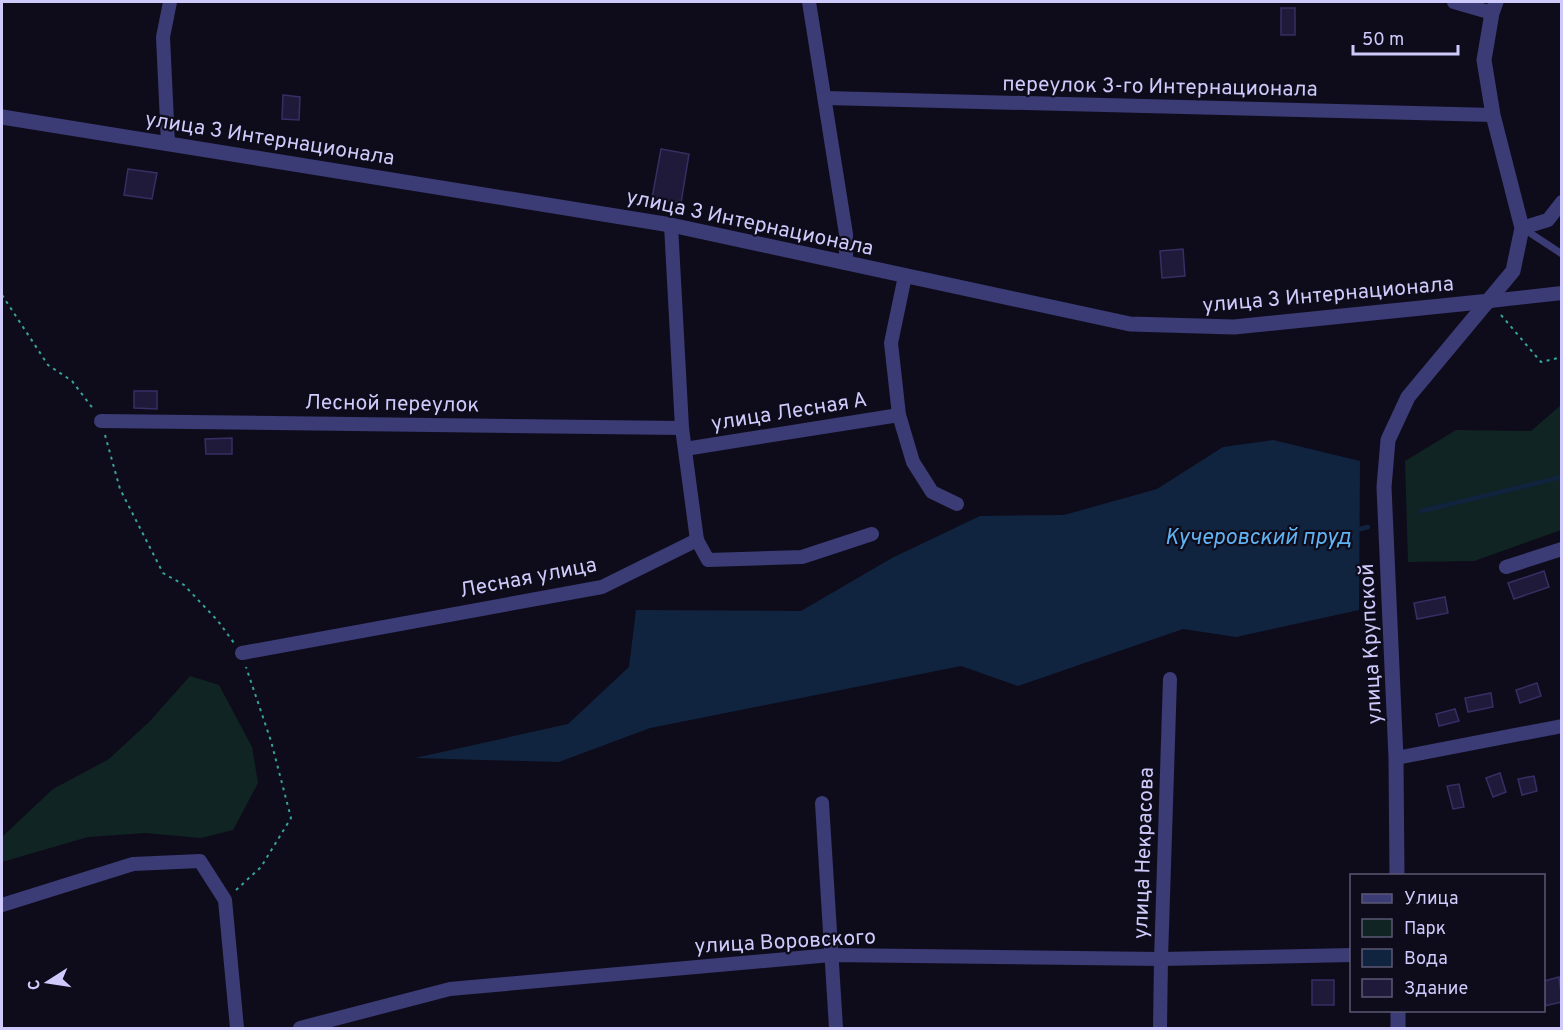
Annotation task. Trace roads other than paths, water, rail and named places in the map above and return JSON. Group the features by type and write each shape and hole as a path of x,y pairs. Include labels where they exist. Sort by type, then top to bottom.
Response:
{"street":[{"path":"168,143 163,37 170,2"},
{"path":"809,2 846,234 846,263"},
{"path":"1454,2 1494,7 1484,60 1493,115 1522,228 1548,220 1562,202"},
{"name":"переулок 3-го Интернационала","path":"826,98 1493,115"},
{"name":"улица 3 Интернационала","path":"2,117 671,225 1131,324 1234,327 1490,301"},
{"path":"671,225 682,428 697,540 708,560 802,557 872,534"},
{"name":"улица Крупской","path":"1397,874 1396,758 1384,487 1389,440 1408,397 1513,271 1522,228"},
{"path":"905,276 891,343 899,415 913,462 932,492 957,504"},
{"path":"1490,301 1562,293"},
{"name":"улица Лесная А","path":"685,449 899,415"},
{"name":"Лесной переулок","path":"101,421 682,428"},
{"name":"Лесная улица","path":"242,653 602,587 697,540"},
{"path":"1506,567 1562,549"},
{"name":"улица Некрасова","path":"1160,1029 1170,679"},
{"path":"1396,758 1562,726"},
{"path":"822,803 836,1029"},
{"path":"2,905 133,864 200,861 225,900 237,1029"},
{"name":"улица Воровского","path":"300,1029 450,989 831,955 1161,959 1350,956"},
{"path":"1398,1012 1398,1029"}],"lane":[{"path":"1522,228 1562,254"}],"water":[{"name":"Кучеровский пруд","path":"1273,440 1360,461 1359,610 1236,637 1183,629 1018,686 961,666 650,728 559,762 415,758 568,724 629,667 636,610 801,611 892,558 980,516 1064,515 1157,489 1223,447"}],"waterway":[{"path":"1422,511 1562,477"},
{"path":"1360,529 1368,527"}]}
